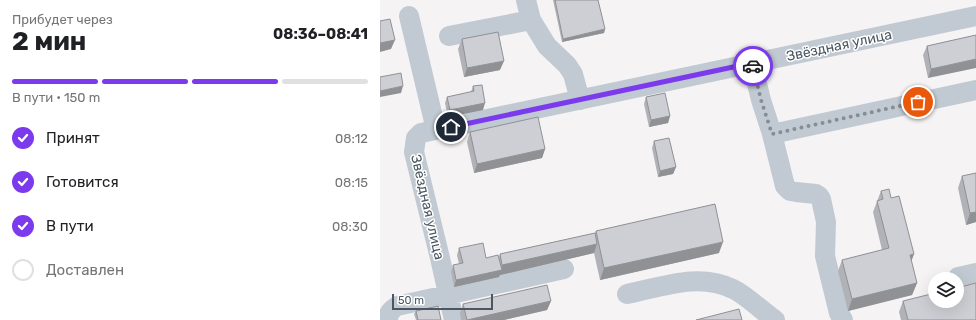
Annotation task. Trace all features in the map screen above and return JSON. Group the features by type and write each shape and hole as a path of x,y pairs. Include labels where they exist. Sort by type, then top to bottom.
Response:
{"street":[{"path":"526,0 531,20 547,46 568,65 573,74 580,100"},
{"path":"409,16 436,130"},
{"name":"Звёздная улица","path":"454,320 414,152 416,138 421,133 976,16"},
{"path":"449,36 531,20"},
{"path":"752,63 785,186 790,191 816,194 821,199 826,222 825,256 839,313 843,320"},
{"path":"772,134 976,90"},
{"path":"388,320 388,315 391,310 397,306 564,269"},
{"path":"628,294 687,281 709,280 721,283 734,289 775,320"}],"building":[{"path":"555,0 598,0 605,29 563,39"},
{"path":"390,19 395,40 380,43 380,21"},
{"path":"498,32 504,61 467,68 462,39"},
{"path":"976,35 976,59 931,69 927,46"},
{"path":"401,73 403,86 380,91 380,77"},
{"path":"482,85 485,103 450,110 447,97 474,91 473,86"},
{"path":"665,93 670,116 651,120 646,97"},
{"path":"538,117 545,149 477,164 470,132"},
{"path":"669,138 676,167 660,171 654,141"},
{"path":"976,173 976,212 970,213 962,176"},
{"path":"889,189 891,198 899,196 914,254 910,255 917,283 852,299 842,260 889,248 877,201 883,199 881,191"},
{"path":"715,204 723,242 604,268 596,231"},
{"path":"595,233 597,244 502,265 500,254"},
{"path":"483,243 486,258 498,255 502,270 456,280 453,265 463,263 459,248"},
{"path":"976,283 976,320 908,320 903,301 928,295 928,308 964,308 964,286"},
{"path":"547,285 551,301 467,320 463,304"},
{"path":"438,306 441,320 418,320 416,311"},
{"path":"739,309 742,320 696,320"}],"way so far":[{"path":"753,66 761,100 772,134 918,102"}],"route":[{"path":"451,127 752,63 753,66"}]}
